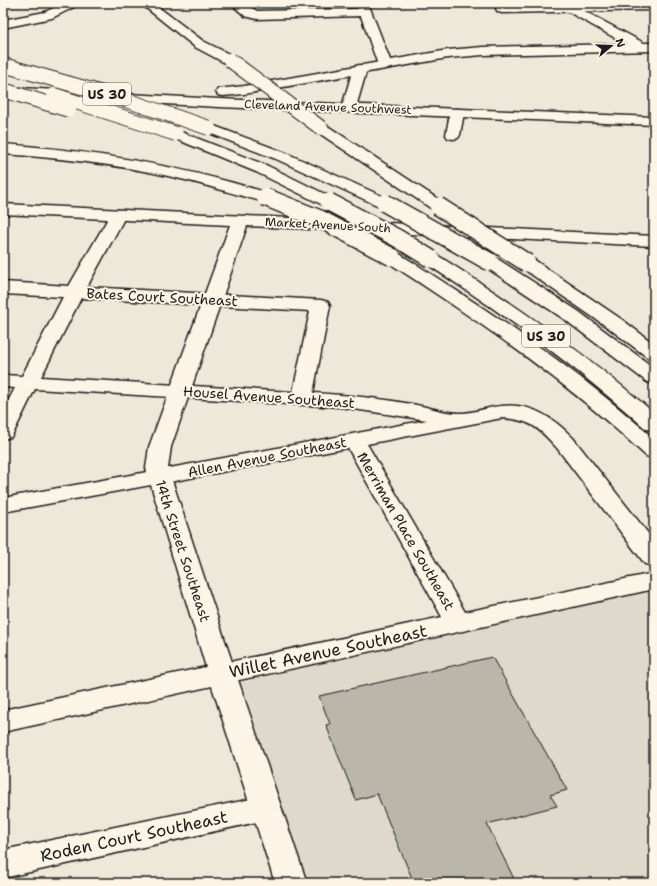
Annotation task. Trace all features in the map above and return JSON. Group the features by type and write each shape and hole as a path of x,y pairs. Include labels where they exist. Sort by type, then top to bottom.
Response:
{"main road":[{"path":"3,24 48,15 74,3"},
{"path":"146,3 199,44 230,60 321,128 527,263 617,325 654,353"},
{"path":"236,3 249,14 363,8 385,64"},
{"path":"502,9 564,5 654,6"},
{"path":"564,5 654,54"},
{"path":"200,30 218,46 230,60"},
{"path":"66,93 214,93 244,90 385,64 465,52 654,46"},
{"name":"US 30","path":"3,65 120,98 209,128 287,159 385,203 450,238 490,262 571,315 654,378"},
{"path":"349,107 360,69"},
{"name":"US 30","path":"3,80 78,102 176,134 262,169 329,202 397,238 487,294 602,379 654,424"},
{"path":"3,90 160,138 210,155 255,174 301,188"},
{"name":"Cleveland Avenue Southwest","path":"3,90 188,101 654,121"},
{"path":"453,135 457,113"},
{"path":"3,149 66,154 140,164 207,179 265,197 322,220 392,257 499,326 547,360 596,399 654,451"},
{"name":"Market Avenue South","path":"5,211 118,215 654,241"},
{"path":"3,432 75,292 118,215"},
{"name":"14th Street Southeast","path":"240,221 178,391 160,447 157,464 159,477 222,674 291,883"},
{"name":"Bates Court Southeast","path":"3,288 321,306 302,398"},
{"name":"Housel Avenue Southeast","path":"3,381 302,398 380,405 459,420 502,412 519,413 533,417 549,427 565,443 654,558"},
{"name":"Allen Avenue Southeast","path":"3,505 459,420"},
{"name":"Merriman Place Southeast","path":"354,440 458,622"},
{"name":"Willet Avenue Southeast","path":"3,721 654,581"},
{"name":"Roden Court Southeast","path":"3,864 266,808"}],"shaded area":[{"path":"654,581 654,883 291,883 222,674"}],"building":[{"path":"492,657 567,790 550,795 557,806 487,824 516,883 414,883 377,794 356,800 326,725 330,724 319,696"}]}
